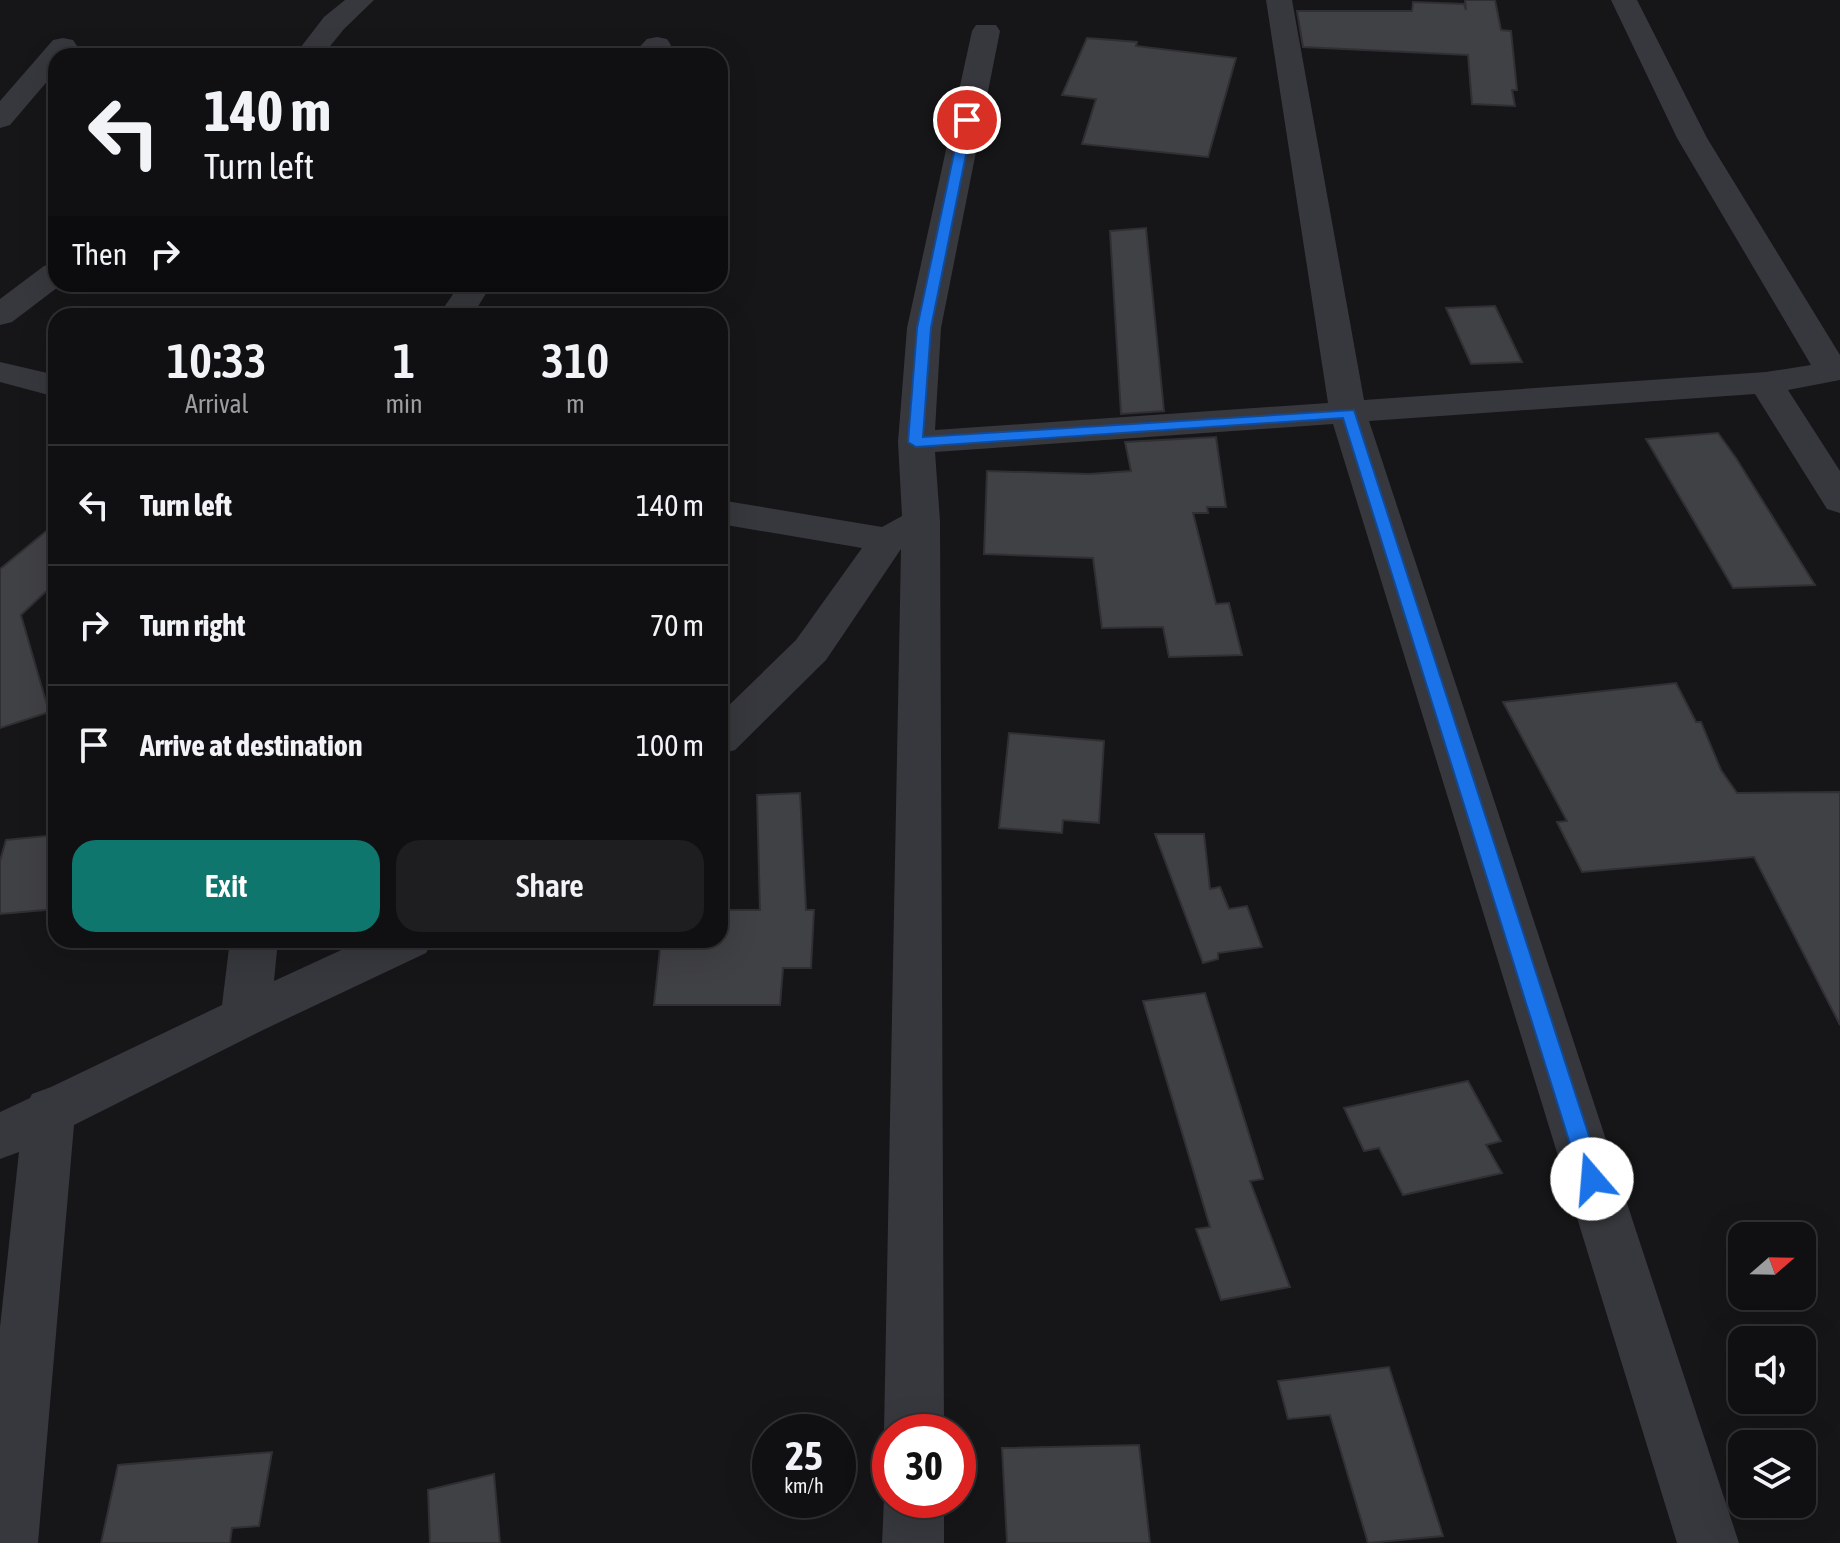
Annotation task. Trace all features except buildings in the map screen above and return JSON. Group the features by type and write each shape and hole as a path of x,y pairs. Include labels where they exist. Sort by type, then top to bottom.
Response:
{"street":[{"path":"314,48 334,23 361,0"},
{"path":"1279,0 1348,413 1708,1543"},
{"path":"916,442 1766,383 1836,370 1692,138 1624,0"},
{"path":"914,1414 904,530 916,442 924,328 986,31"},
{"path":"0,119 48,63"},
{"path":"0,315 48,279"},
{"path":"0,372 48,384"},
{"path":"1766,383 1840,501"},
{"path":"728,513 904,530"},
{"path":"728,731 811,650 904,530"},
{"path":"245,1016 253,948"},
{"path":"0,1137 50,1109 392,948"},
{"path":"7,1543 50,1109"},
{"path":"913,1543 914,1518"}],"route":[{"path":"967,120 924,328 916,442 1348,413 1592,1179"}]}
